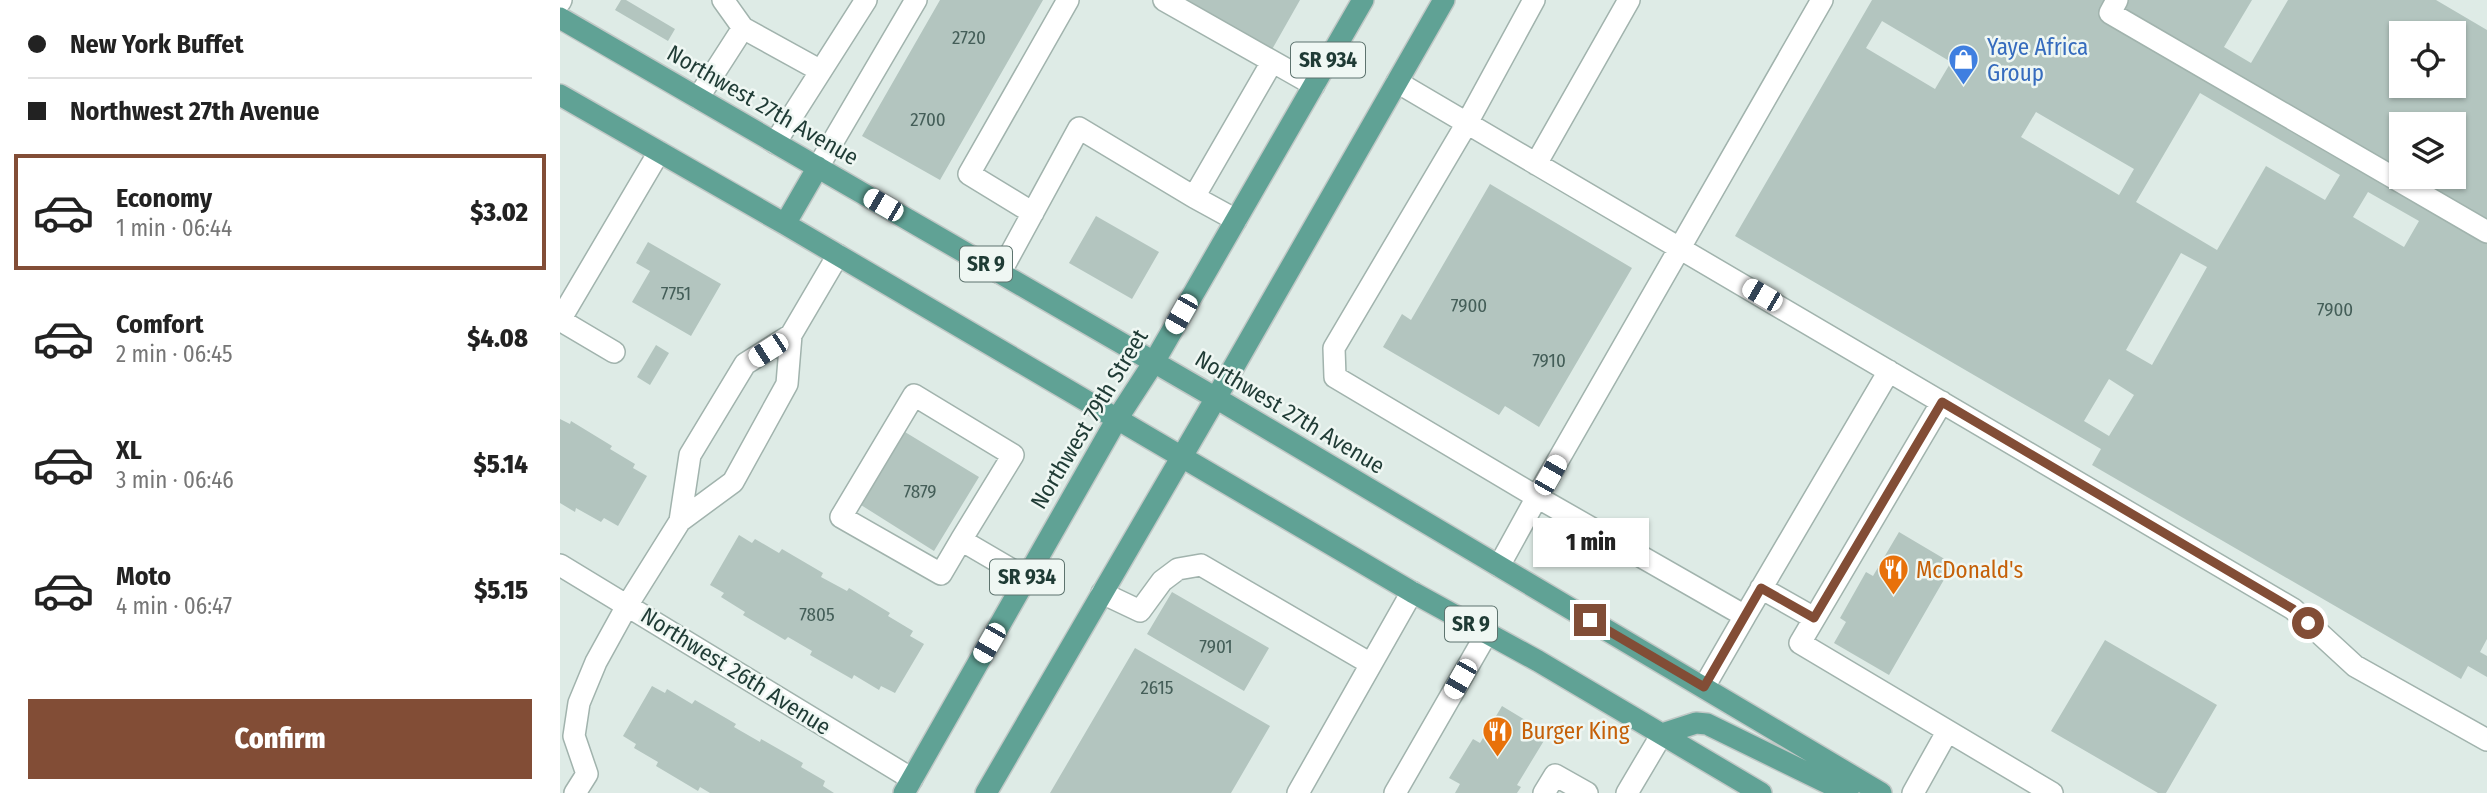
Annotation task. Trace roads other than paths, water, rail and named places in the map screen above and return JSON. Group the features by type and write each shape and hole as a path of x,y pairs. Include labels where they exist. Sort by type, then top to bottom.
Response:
{"main road":[{"name":"Northwest 79th Street","path":"908,786 1117,419 1154,362 1363,0"},
{"name":"SR 934","path":"986,793 1444,0"},
{"name":"Northwest 27th Avenue","path":"560,18 1216,398 1881,793"},
{"name":"SR 9","path":"560,95 1761,793"},
{"path":"785,224 818,167"},
{"path":"1661,734 1696,723 1707,724 1848,793"}],"street":[{"path":"723,0 743,27 821,71"},
{"path":"775,143 866,0"},
{"path":"818,167 916,0"},
{"path":"1033,213 969,174 1068,0"},
{"path":"1164,0 1314,85"},
{"path":"1534,0 1467,123 1334,348 1335,377 1745,616"},
{"path":"1536,163 1629,0"},
{"path":"1499,565 1678,247 1822,0"},
{"path":"2117,0 2110,13 2487,232"},
{"path":"698,98 743,27"},
{"path":"1194,197 1272,62"},
{"path":"1397,82 2293,609 2355,666 2487,740"},
{"path":"1000,273 1079,128 1236,220"},
{"path":"614,352 560,320 659,152"},
{"path":"680,521 690,455 746,365 791,335 838,255"},
{"path":"575,793 587,774 574,736 579,703 596,662 628,604 680,521 733,482 788,384 791,335"},
{"path":"1704,687 1889,371"},
{"path":"914,395 1013,455 961,540 941,574 841,517 914,395"},
{"path":"1942,402 1800,643 2052,793"},
{"path":"961,540 1026,578"},
{"name":"Northwest 26th Avenue","path":"560,565 860,747 908,786"},
{"path":"1102,593 1140,611 1162,581 1178,569 1200,565 1371,664"},
{"path":"1761,588 1814,618"},
{"path":"1298,793 1412,592"},
{"path":"1395,793 1487,633"},
{"path":"1913,793 1947,732"},
{"path":"1627,793 1661,734"},
{"path":"1550,784 1587,793"}],"place":[{"name":"Yaye Africa Group","path":"1964,87"},
{"name":"McDonald's","path":"1893,597"},
{"name":"Burger King","path":"1498,758"}]}
